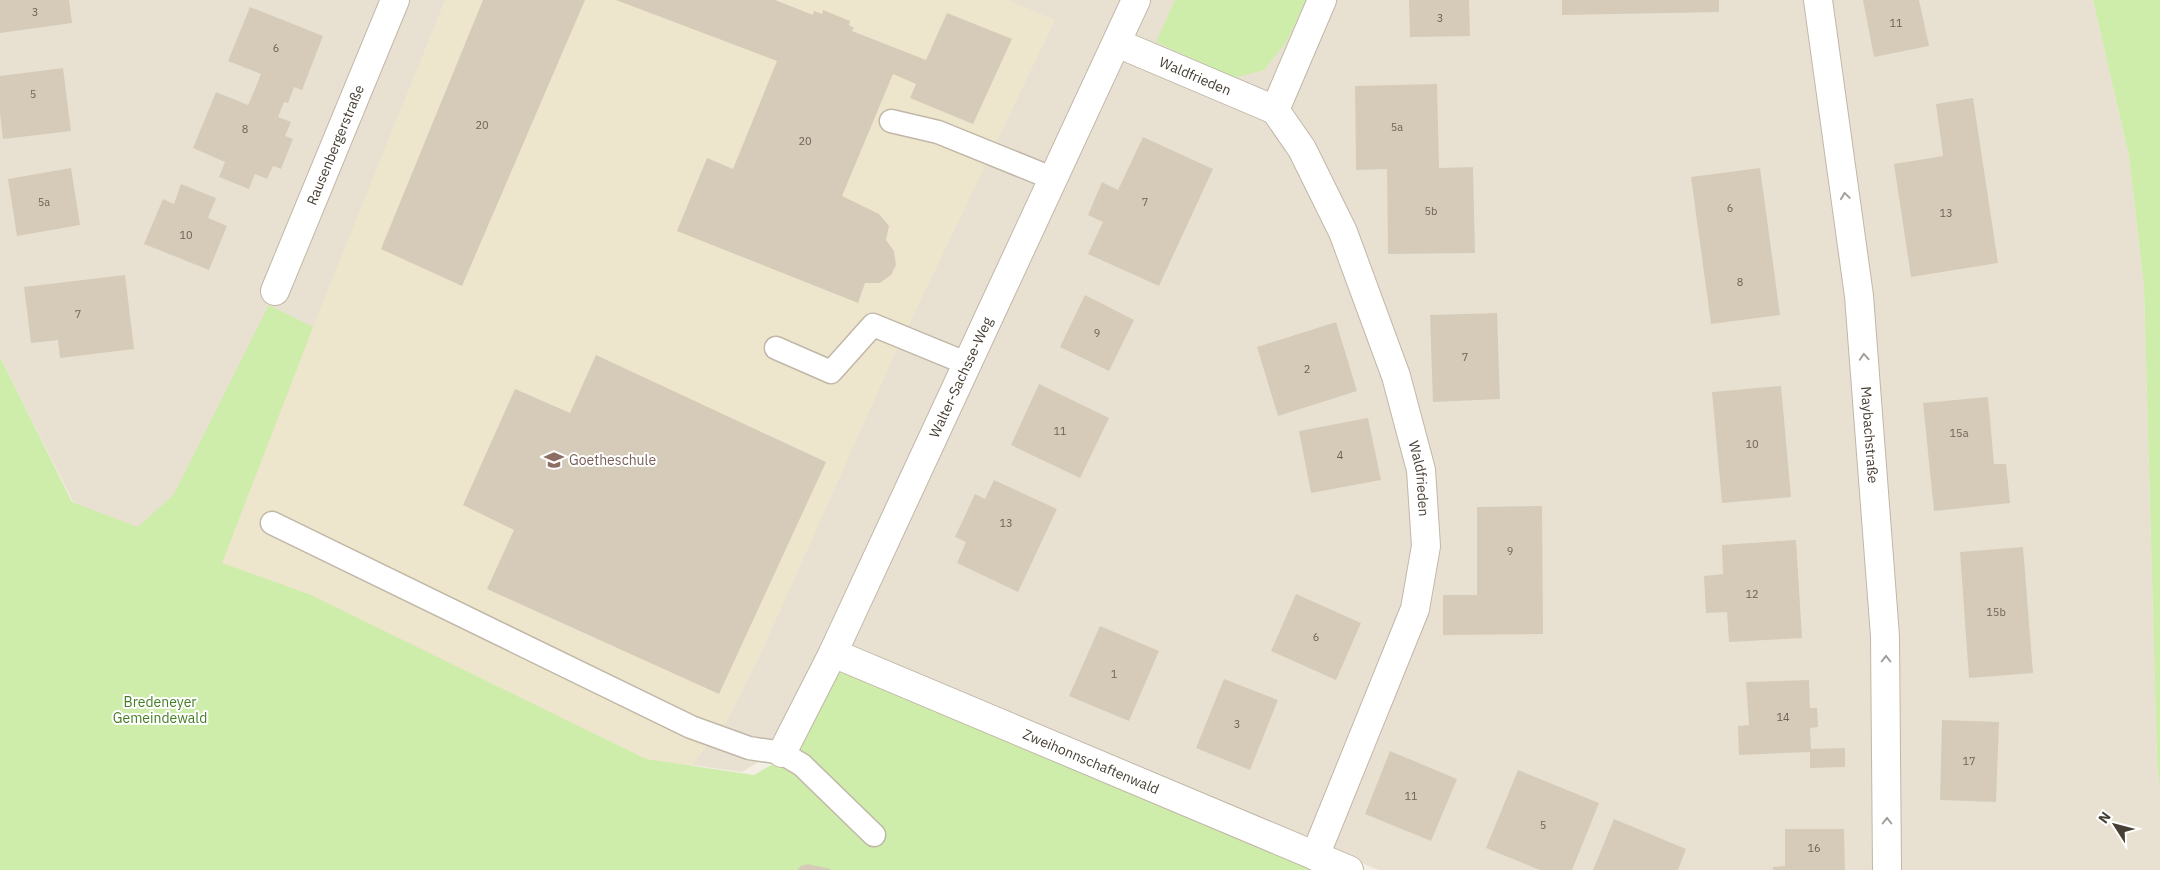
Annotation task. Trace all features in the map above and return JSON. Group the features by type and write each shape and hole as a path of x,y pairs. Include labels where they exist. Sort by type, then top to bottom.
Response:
{"street":[{"name":"Rausenbergerstraße","path":"276,291 395,0"},
{"name":"Walter-Sachsse-Weg","path":"782,753 833,654 1136,0"},
{"path":"1275,110 1322,0"},
{"name":"Maybachstraße","path":"1818,0 1859,296 1886,636 1887,870"},
{"name":"Waldfrieden","path":"1117,43 1275,110 1302,149 1342,232 1396,376 1421,470 1426,546 1415,609 1315,856"},
{"name":"Zweihonnschaftenwald","path":"833,654 943,698 1349,870"}],"lane":[{"path":"891,121 938,132 1054,179"},
{"path":"776,348 831,372 873,325 968,364"},
{"path":"272,523 691,727 749,748 782,753 802,765 874,835"}],"shaded area":[{"path":"0,0 2093,0 2129,156 2144,287 2157,762 2160,789 2160,870 1379,870 831,650 780,749 742,772 646,759 73,502 0,357"},
{"name":"Goetheschule","path":"445,0 1008,0 1055,20 893,358 762,651 727,721 691,766 646,759 222,563 313,327"}],"green space":[{"path":"1175,0 1306,0 1287,41 1264,70 1234,78 1156,42"},
{"path":"2093,0 2160,0 2160,789 2157,762 2144,287 2129,156"},
{"name":"Bredeneyer Gemeindewald","path":"269,305 313,327 222,563 311,595 646,759 754,775 785,757 837,660 1319,870 0,870 0,357 72,502 138,527 174,494"}],"building":[{"path":"0,0 69,0 72,23 0,33"},
{"path":"483,0 585,0 462,286 381,249"},
{"path":"616,0 775,0 813,15 814,11 822,14 823,10 850,21 849,25 854,28 852,31 926,60 947,13 1012,39 973,124 910,98 916,84 893,74 842,196 879,214 889,226 886,240 894,251 896,265 891,275 880,283 865,283 858,303 677,231 707,158 733,169 777,61"},
{"path":"1409,0 1469,0 1470,36 1410,37"},
{"path":"1562,0 1719,0 1719,12 1562,15"},
{"path":"1863,0 1919,0 1929,46 1874,57"},
{"path":"250,7 323,36 302,90 294,87 288,103 284,102 278,117 291,122 285,136 293,139 281,169 273,166 267,179 255,174 249,189 219,177 225,162 193,148 216,92 248,105 255,89 261,74 228,61"},
{"path":"63,68 71,131 3,139 0,113 0,76"},
{"path":"1437,84 1439,168 1473,167 1475,253 1388,254 1387,169 1356,170 1355,86"},
{"path":"1973,98 1998,263 1911,277 1894,164 1943,156 1936,104"},
{"path":"1143,137 1213,169 1159,286 1088,254 1103,222 1088,215 1102,182 1118,190"},
{"path":"71,168 80,225 17,236 8,179"},
{"path":"1760,168 1780,315 1711,324 1691,177"},
{"path":"181,184 216,198 208,218 227,226 209,270 144,244 163,199 174,204"},
{"path":"125,275 134,349 60,358 58,340 31,343 24,287"},
{"path":"1085,295 1134,320 1109,371 1060,347"},
{"path":"1497,313 1500,399 1433,402 1430,315"},
{"path":"1336,322 1357,391 1278,416 1257,347"},
{"path":"596,355 826,462 719,694 487,589 514,530 463,505 515,389 570,413"},
{"path":"1039,384 1109,418 1080,478 1011,445"},
{"path":"1781,386 1791,497 1722,503 1712,392"},
{"path":"1988,397 1994,464 2006,464 2010,503 1934,511 1923,403"},
{"path":"1368,418 1381,480 1311,493 1299,431"},
{"path":"994,480 1057,509 1018,592 957,563 966,542 955,537 975,494 985,499"},
{"path":"1542,506 1543,634 1443,635 1443,595 1477,595 1477,507"},
{"path":"1796,540 1802,638 1729,642 1727,612 1706,613 1704,576 1723,574 1722,545"},
{"path":"2023,547 2033,673 1969,678 1960,552"},
{"path":"1296,594 1361,623 1336,680 1271,651"},
{"path":"1100,626 1159,651 1129,721 1069,696"},
{"path":"1224,679 1278,700 1250,770 1196,748"},
{"path":"1809,680 1810,708 1817,708 1818,727 1810,728 1811,749 1845,748 1845,767 1810,768 1810,752 1739,755 1738,726 1749,725 1746,682"},
{"path":"1942,720 1999,722 1996,802 1940,800"},
{"path":"1390,751 1457,779 1431,841 1365,814"},
{"path":"1518,770 1599,803 1572,870 1540,870 1486,848"},
{"path":"1614,819 1686,849 1678,870 1593,870"},
{"path":"1785,829 1844,829 1845,870 1773,870 1773,867 1785,866"},
{"path":"808,864 830,870 797,870 801,866"}],"place":[{"name":"Goetheschule","path":"554,460"}]}
